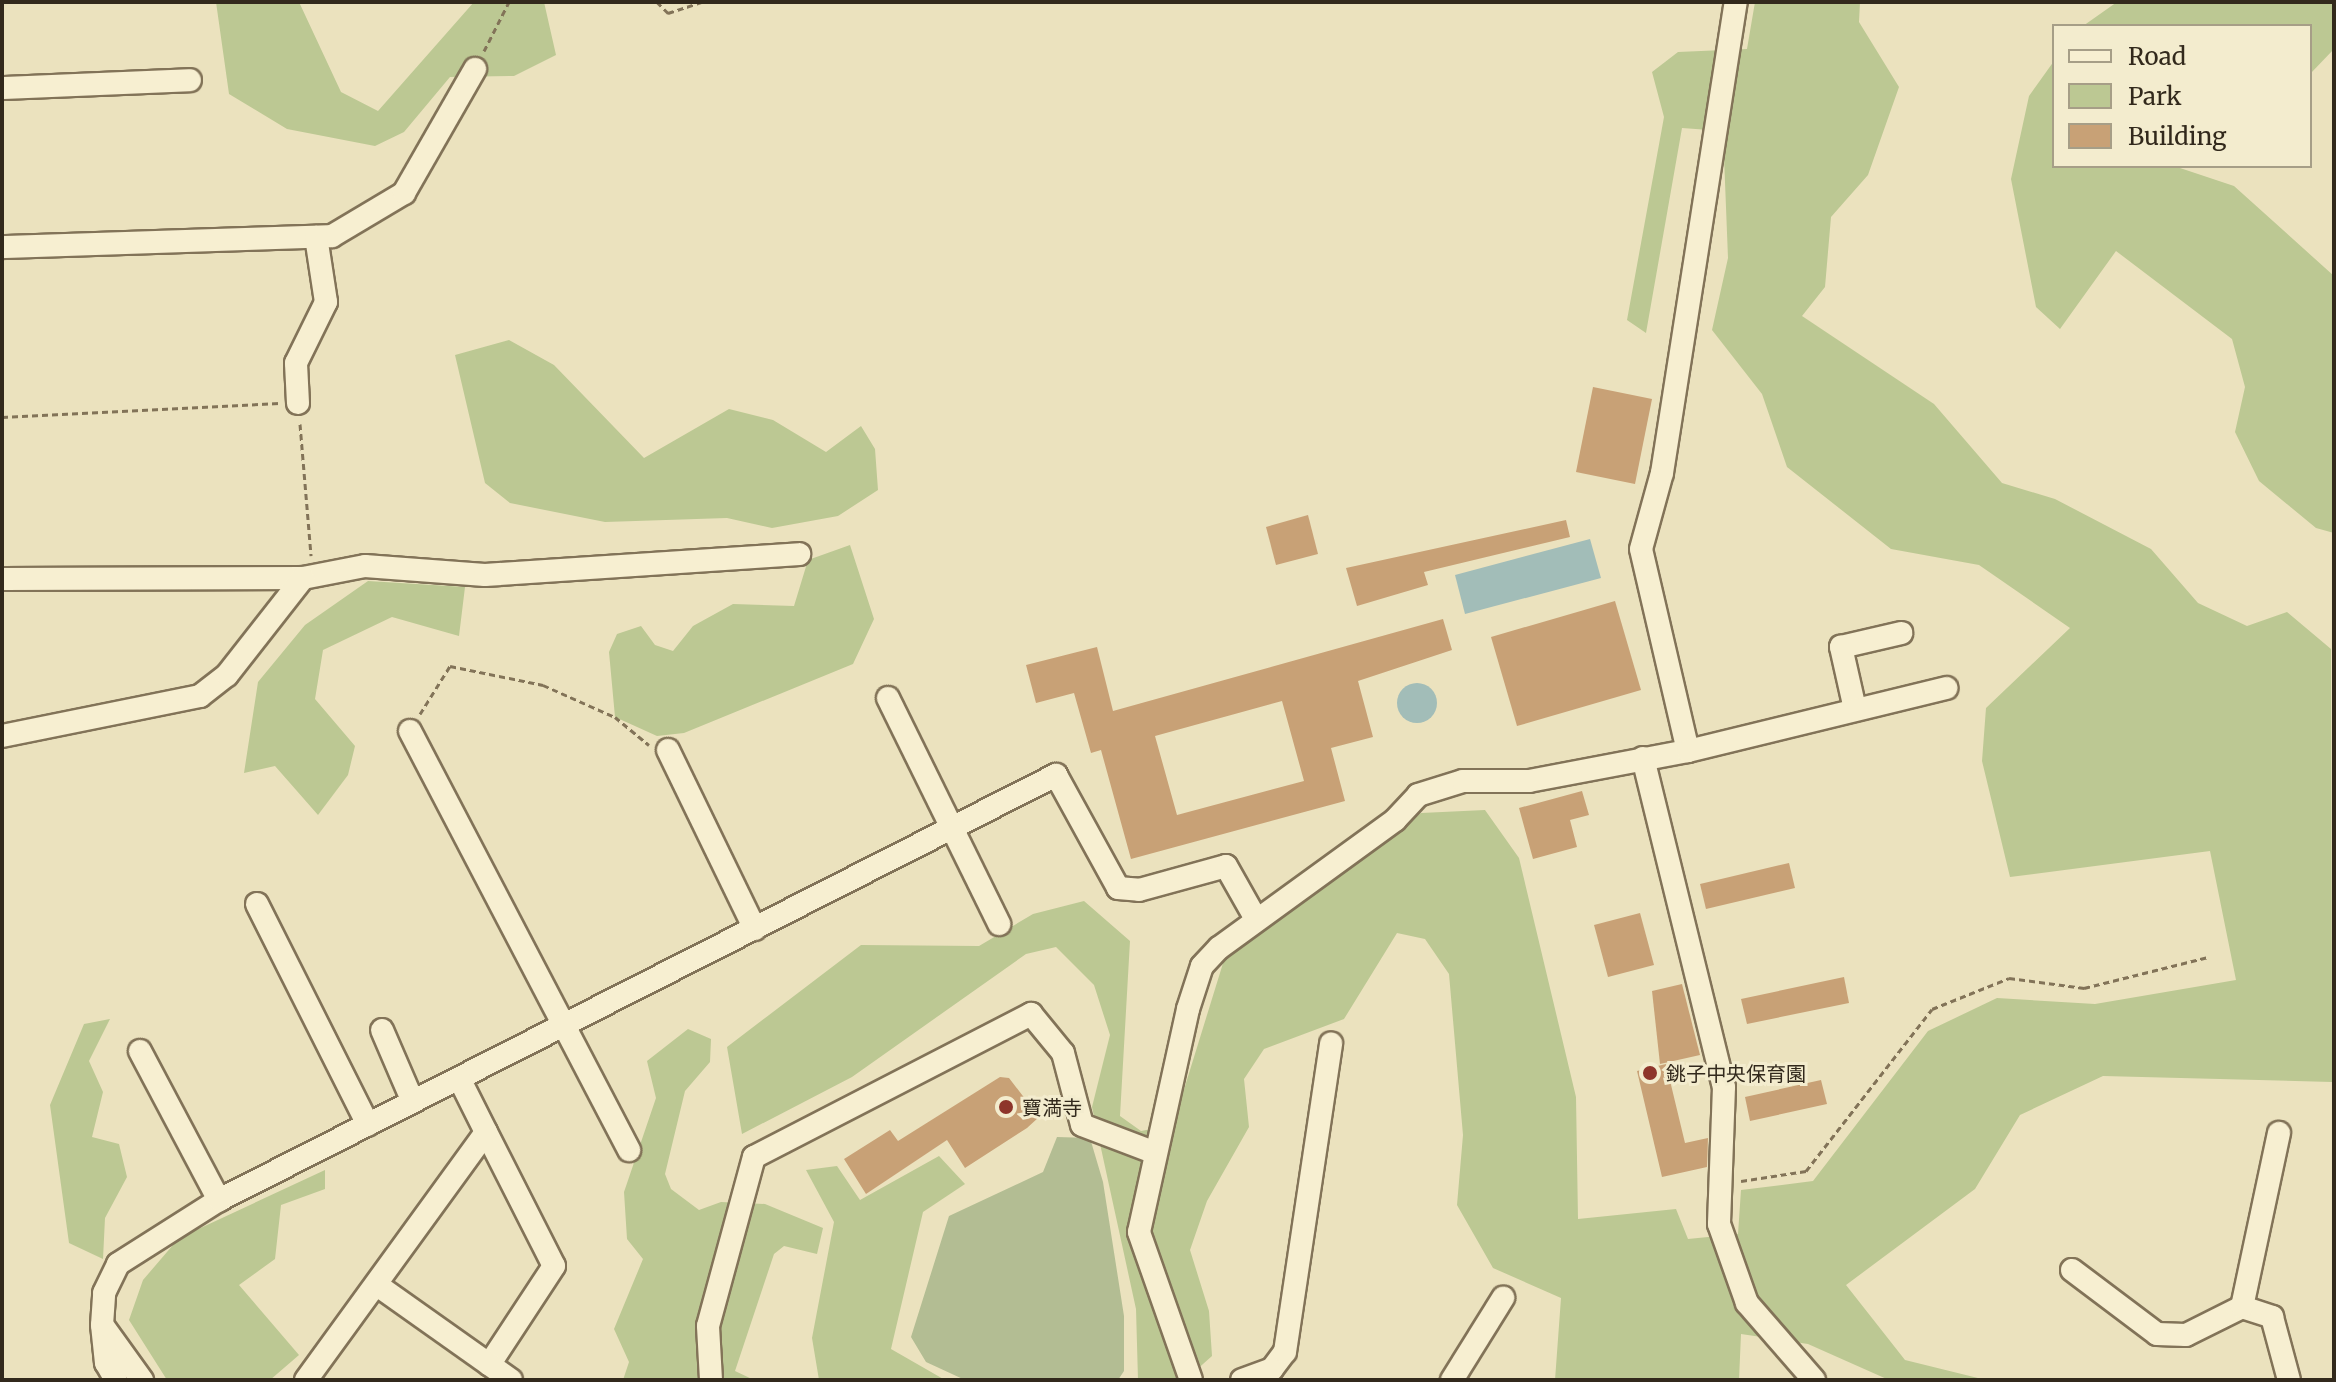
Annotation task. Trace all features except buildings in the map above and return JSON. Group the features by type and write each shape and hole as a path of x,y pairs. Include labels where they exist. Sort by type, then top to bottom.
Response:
{"street":[{"path":"1688,751 1641,549 1662,473 1736,2"},
{"path":"2,247 316,237 379,214 404,193 475,69"},
{"path":"2,88 190,80"},
{"path":"298,403 296,363 326,302 316,237"},
{"path":"2,579 308,577 365,566 485,575 799,554"},
{"path":"2,736 200,696 227,675 308,577"},
{"path":"1855,709 1841,647 1901,633"},
{"path":"1191,1380 1139,1232 1153,1152 1202,966 1256,919 1395,820 1418,795 1463,781 1529,781 1688,751 1946,688"},
{"path":"888,698 999,924"},
{"path":"410,731 629,1150"},
{"path":"668,750 755,929"},
{"path":"1643,758 1724,1087 1726,1183 1719,1224 1731,1270 1760,1320 1814,1380"},
{"path":"116,1380 106,1363 102,1325 104,1293 118,1264 219,1200 1056,775 1118,888 1139,890 1226,866 1256,919"},
{"path":"257,904 368,1125"},
{"path":"711,1380 708,1326 730,1226 754,1157 1031,1014 1063,1053 1082,1125 1153,1152"},
{"path":"382,1030 413,1102"},
{"path":"1242,1380 1272,1369 1285,1352 1331,1043"},
{"path":"140,1051 219,1200"},
{"path":"459,1078 554,1266 489,1365"},
{"path":"306,1380 486,1132"},
{"path":"2242,1307 2279,1133"},
{"path":"2072,1270 2157,1334 2186,1335 2242,1307 2272,1317 2289,1380"},
{"path":"377,1285 511,1380"},
{"path":"1452,1380 1503,1298"},
{"path":"102,1325 142,1380"}],"path":[{"path":"475,69 509,2"},
{"path":"657,2 668,13 701,2"},
{"path":"2,417 298,403 308,577"},
{"path":"410,731 450,666 543,685 615,717 639,743 668,750"},
{"path":"1726,1183 1806,1171 1932,1009 2009,978 2084,988 2208,957"}],"green space":[{"path":"216,2 299,2 341,92 378,111 474,2 544,2 556,55 514,76 450,77 404,132 375,146 287,129 229,94"},
{"path":"1755,2 1860,2 1859,22 1899,87 1868,175 1831,217 1825,287 1802,316 1934,404 2002,483 2055,499 2151,549 2198,603 2247,626 2287,612 2331,649 2332,1082 2103,1076 2020,1115 1975,1189 1846,1285 1905,1360 1986,1380 1889,1380 1808,1344 1741,1334 1739,1380 1555,1380 1561,1298 1493,1268 1457,1205 1463,1135 1449,974 1425,939 1397,933 1344,1019 1264,1049 1244,1079 1249,1127 1207,1201 1190,1250 1209,1311 1212,1356 1185,1380 1138,1380 1136,1309 1092,1107 1110,1035 1094,985 1056,947 1026,954 852,1077 742,1134 727,1047 861,945 979,946 1033,914 1084,901 1130,941 1120,1116 1141,1131 1173,1125 1224,960 1421,813 1485,810 1519,858 1576,1097 1578,1219 1676,1209 1688,1239 1738,1234 1741,1190 1813,1181 1928,1031 1997,998 2095,1004 2236,980 2210,851 2010,877 1982,761 1986,708 2070,628 1979,565 1891,549 1787,467 1762,394 1712,330 1728,258 1723,131 1682,128 1646,333 1627,320 1664,117 1652,72 1678,52 1747,49"},
{"path":"2117,2 2334,2 2334,49 2312,72 2312,24 2086,24"},
{"path":"2052,64 2052,168 2180,168 2234,186 2334,276 2334,533 2316,528 2259,481 2235,432 2245,387 2232,339 2116,251 2060,329 2036,307 2011,179 2029,96"},
{"path":"509,340 554,365 644,458 729,409 773,420 826,452 861,426 875,449 878,490 838,516 772,528 727,518 605,522 510,503 485,483 455,355"},
{"path":"850,545 874,619 853,664 684,733 657,736 615,717 609,652 617,634 641,626 655,645 673,651 693,626 733,604 794,606 808,560"},
{"path":"368,581 465,587 459,636 392,617 323,650 315,699 355,746 348,775 318,815 275,766 244,773 258,682 305,625"},
{"path":"110,1019 89,1061 103,1092 92,1137 119,1144 127,1177 105,1218 103,1259 69,1243 50,1105 84,1024"},
{"path":"688,1029 711,1039 710,1062 685,1091 665,1174 671,1189 699,1210 721,1202 765,1204 823,1228 817,1254 784,1246 774,1254 735,1371 754,1380 623,1380 629,1362 614,1329 643,1259 627,1239 624,1192 656,1098 647,1061"},
{"path":"1057,1137 1090,1138 1103,1182 1124,1316 1124,1371 1118,1380 965,1380 926,1362 911,1337 949,1216 1043,1172"},
{"path":"939,1156 965,1184 923,1212 891,1349 945,1380 819,1380 812,1338 834,1222 806,1170 837,1166 860,1200"},
{"path":"325,1170 325,1189 281,1205 275,1259 239,1285 299,1355 270,1380 167,1380 129,1320 143,1280 179,1238"}],"water":[{"path":"1590,539 1601,578 1465,614 1455,575"},
{"path":"1417,683 1431,689 1437,703 1431,717 1417,723 1403,717 1397,703 1403,689"}],"place":[{"name":"銚子中央保育園","path":"1650,1073"},
{"name":"寶満寺","path":"1006,1107"}]}
